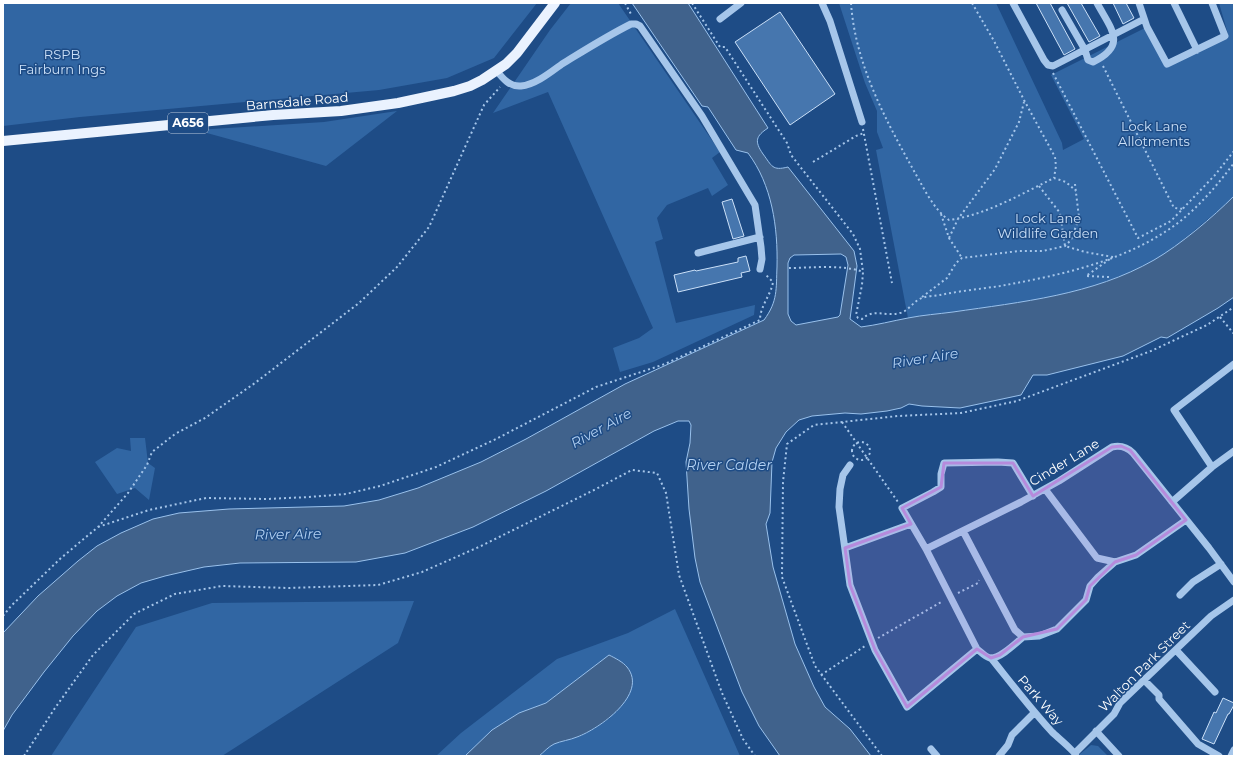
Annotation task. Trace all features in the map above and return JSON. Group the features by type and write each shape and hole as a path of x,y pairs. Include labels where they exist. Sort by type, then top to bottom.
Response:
{"main road":[{"name":"Barnsdale Road","path":"3,141 273,115 318,113 398,103 465,88 497,71 518,53 555,3"}],"street":[{"path":"720,19 741,3"},
{"path":"822,3 830,21 862,122"},
{"path":"1013,3 1044,60 1051,66 1144,19"},
{"path":"1062,10 1088,60 1093,62 1104,57 1112,48 1114,41 1114,35 1097,3"},
{"path":"1139,3 1144,19 1167,64 1225,36 1212,3"},
{"path":"1174,3 1196,50"},
{"path":"497,71 510,85 522,86 538,80 617,31 631,24 640,26 702,116 755,205 762,259 760,268"},
{"path":"698,253 760,237"},
{"path":"1212,467 1174,410 1234,364"},
{"name":"Cinder Lane","path":"926,550 1045,489 1112,447 1121,446 1130,450 1234,582"},
{"path":"1172,502 1212,467 1234,451"},
{"path":"902,508 941,487 941,474 944,463 1013,463 1032,496"},
{"path":"850,465 843,475 840,489 839,507 850,585 875,650 907,707 977,649"},
{"path":"1045,489 1097,558 1115,562"},
{"name":"Park Way","path":"902,508 926,550 977,649 983,655 991,658 1034,713 1062,743 1075,754"},
{"path":"991,658 1000,655 1023,638 1039,636 1057,629 1086,600 1090,586 1115,562 1136,555 1186,520"},
{"path":"845,548 911,524"},
{"path":"963,531 1015,630 1023,638"},
{"path":"1180,595 1193,582 1221,564"},
{"name":"Walton Park Street","path":"1075,754 1114,714 1120,703 1211,616 1234,600"},
{"path":"1176,650 1215,692"},
{"path":"1144,680 1159,694 1159,699 1198,744 1219,756"},
{"path":"999,756 1008,745 1012,735 1034,713"},
{"path":"1096,731 1119,756"},
{"path":"931,749 937,756"},
{"path":"1231,756 1234,750"}],"path":[{"path":"692,3 720,47 725,47 786,143 791,155 853,234 860,249 863,272 856,315 858,318 862,318 870,313 899,314 907,310 947,278 956,263 962,258 1018,251 1043,251 1065,246 1085,252 1113,257"},
{"path":"851,3 854,32 867,75 892,132 940,214 949,238 962,258"},
{"path":"972,3 994,41 1055,157 1056,166 1054,178"},
{"path":"625,4 636,24"},
{"path":"1099,59 1174,208 1184,209"},
{"path":"1051,66 1138,238 1171,221 1215,175 1234,151"},
{"path":"3,616 11,606 60,558 98,527 128,493 147,465 152,452 175,434 205,418 261,378 359,303 397,267 429,227 484,105 505,81"},
{"path":"949,238 958,219 995,169 1019,122 1024,100"},
{"path":"862,122 892,283"},
{"path":"813,162 856,136 864,133"},
{"path":"921,298 1023,282 1083,267 1113,257 1156,237 1183,219 1211,191 1234,163"},
{"path":"940,214 949,220 958,219 984,211 1054,178 1066,182 1076,191"},
{"path":"1065,246 1071,240 1079,218 1075,184"},
{"path":"1039,186 1060,213 1065,246"},
{"path":"1108,277 1086,276 1113,257"},
{"path":"98,527 149,510 206,498 267,499 346,494 380,486 436,467 496,440 596,387 665,364 760,320 760,314 772,290 773,282 760,268"},
{"path":"789,268 845,268 863,272"},
{"path":"978,409 1017,401 1151,351 1207,325 1234,307"},
{"path":"1220,316 1234,334"},
{"path":"842,422 902,508"},
{"path":"862,442 869,447 870,453 867,458 861,460 854,456 852,450 857,444 862,442"},
{"path":"24,756 55,708 93,655 134,614 175,594 222,586 289,588 378,585 422,572 481,546 632,470 657,473 666,493 679,576 722,693 743,739 755,756"},
{"path":"821,675 872,642 950,597 978,584 984,570"}],"highlighted area":[{"path":"1121,446 1130,450 1186,520 1136,555 1115,562 1090,586 1086,600 1057,629 1023,637 1000,655 991,658 977,649 907,707 875,650 850,585 845,548 911,524 902,508 941,487 944,463 1013,463 1033,496 1112,447"}],"green space":[{"name":"RSPB Fairburn Ings","path":"3,3 537,3 494,58 447,78 379,90 80,117 3,126"},
{"path":"571,3 618,3 720,152 712,158 728,185 712,196 708,188 667,205 657,218 663,239 655,242 676,323 755,305 754,315 653,362 620,372 613,348 639,338 653,328 548,92 493,113 550,30"},
{"path":"839,3 996,3 1062,143 1063,150 1084,139 1051,75 1147,27 1167,64 1228,34 1219,3 1234,3 1234,196 1185,239 1160,257 1125,274 1095,285 1034,300 908,318 876,150 883,148 877,132 877,111 865,83"},
{"path":"397,111 326,166 196,130 324,122"},
{"path":"130,438 145,438 148,463 155,468 149,500 135,488 117,494 95,462 117,448 131,451"},
{"path":"414,601 398,643 222,756 51,756 136,627 212,603"},
{"path":"675,609 740,756 539,756 553,744 578,737 594,729 610,718 627,666 609,655 546,703 519,713 492,730 465,756 436,756 461,733 557,659 628,633"},
{"path":"1091,745 1098,746 1108,756 1080,756 1080,754"}],"water":[{"path":"632,3 688,3 768,128 759,136 757,142 763,154 775,168 788,167 854,251 857,266 850,319 861,327 919,316 1005,305 1082,289 1106,281 1131,272 1175,247 1234,196 1234,297 1167,338 1161,337 1123,356 1047,375 1033,375 1021,395 960,408 909,404 901,408 887,411 861,414 845,413 812,416 799,420 786,432 776,448 772,462 770,513 766,524 773,567 795,644 814,687 825,707 850,729 871,756 780,756 759,726 742,692 700,582 695,558 689,509 686,462 690,443 691,425 689,421 678,421 654,431 546,491 473,527 405,553 356,562 240,563 204,567 141,583 117,596 97,611 73,636 12,715 3,731 3,633 38,596 78,561 97,546 121,533 153,519 179,513 229,509 344,506 379,500 418,488 481,462 526,439 625,384 764,320 774,301 777,267 775,222 768,193 756,165 748,153 736,150 708,107 702,106","holes":["841,254 846,257 848,265 840,315 838,317 796,325 791,321 788,314 788,263 790,258 794,255"]},
{"path":"609,655 627,667 632,677 632,688 627,699 618,709 597,726 577,737 554,744 539,756 465,756 492,730 519,713 546,703"}],"building":[{"path":"1036,3 1050,3 1075,49 1064,55"},
{"path":"1067,3 1081,3 1100,36 1089,42"},
{"path":"1113,3 1126,3 1134,18 1123,24"},
{"path":"780,12 835,94 790,125 735,42"},
{"path":"732,199 744,236 733,239 722,202"},
{"path":"746,256 750,271 741,273 742,277 678,292 674,275 738,262 738,258"},
{"path":"1223,698 1234,703 1234,705 1228,714 1214,744 1202,739 1214,712 1216,713"}],"park label":[{"name":"Lock Lane Allotments","path":"1154,134"},
{"name":"Lock Lane Wildlife Garden","path":"1048,226"}],"water label":[{"name":"River Aire","path":"925,358"},
{"name":"River Aire","path":"601,428"},
{"name":"River Calder","path":"729,465"},
{"name":"River Aire","path":"288,534"}]}
